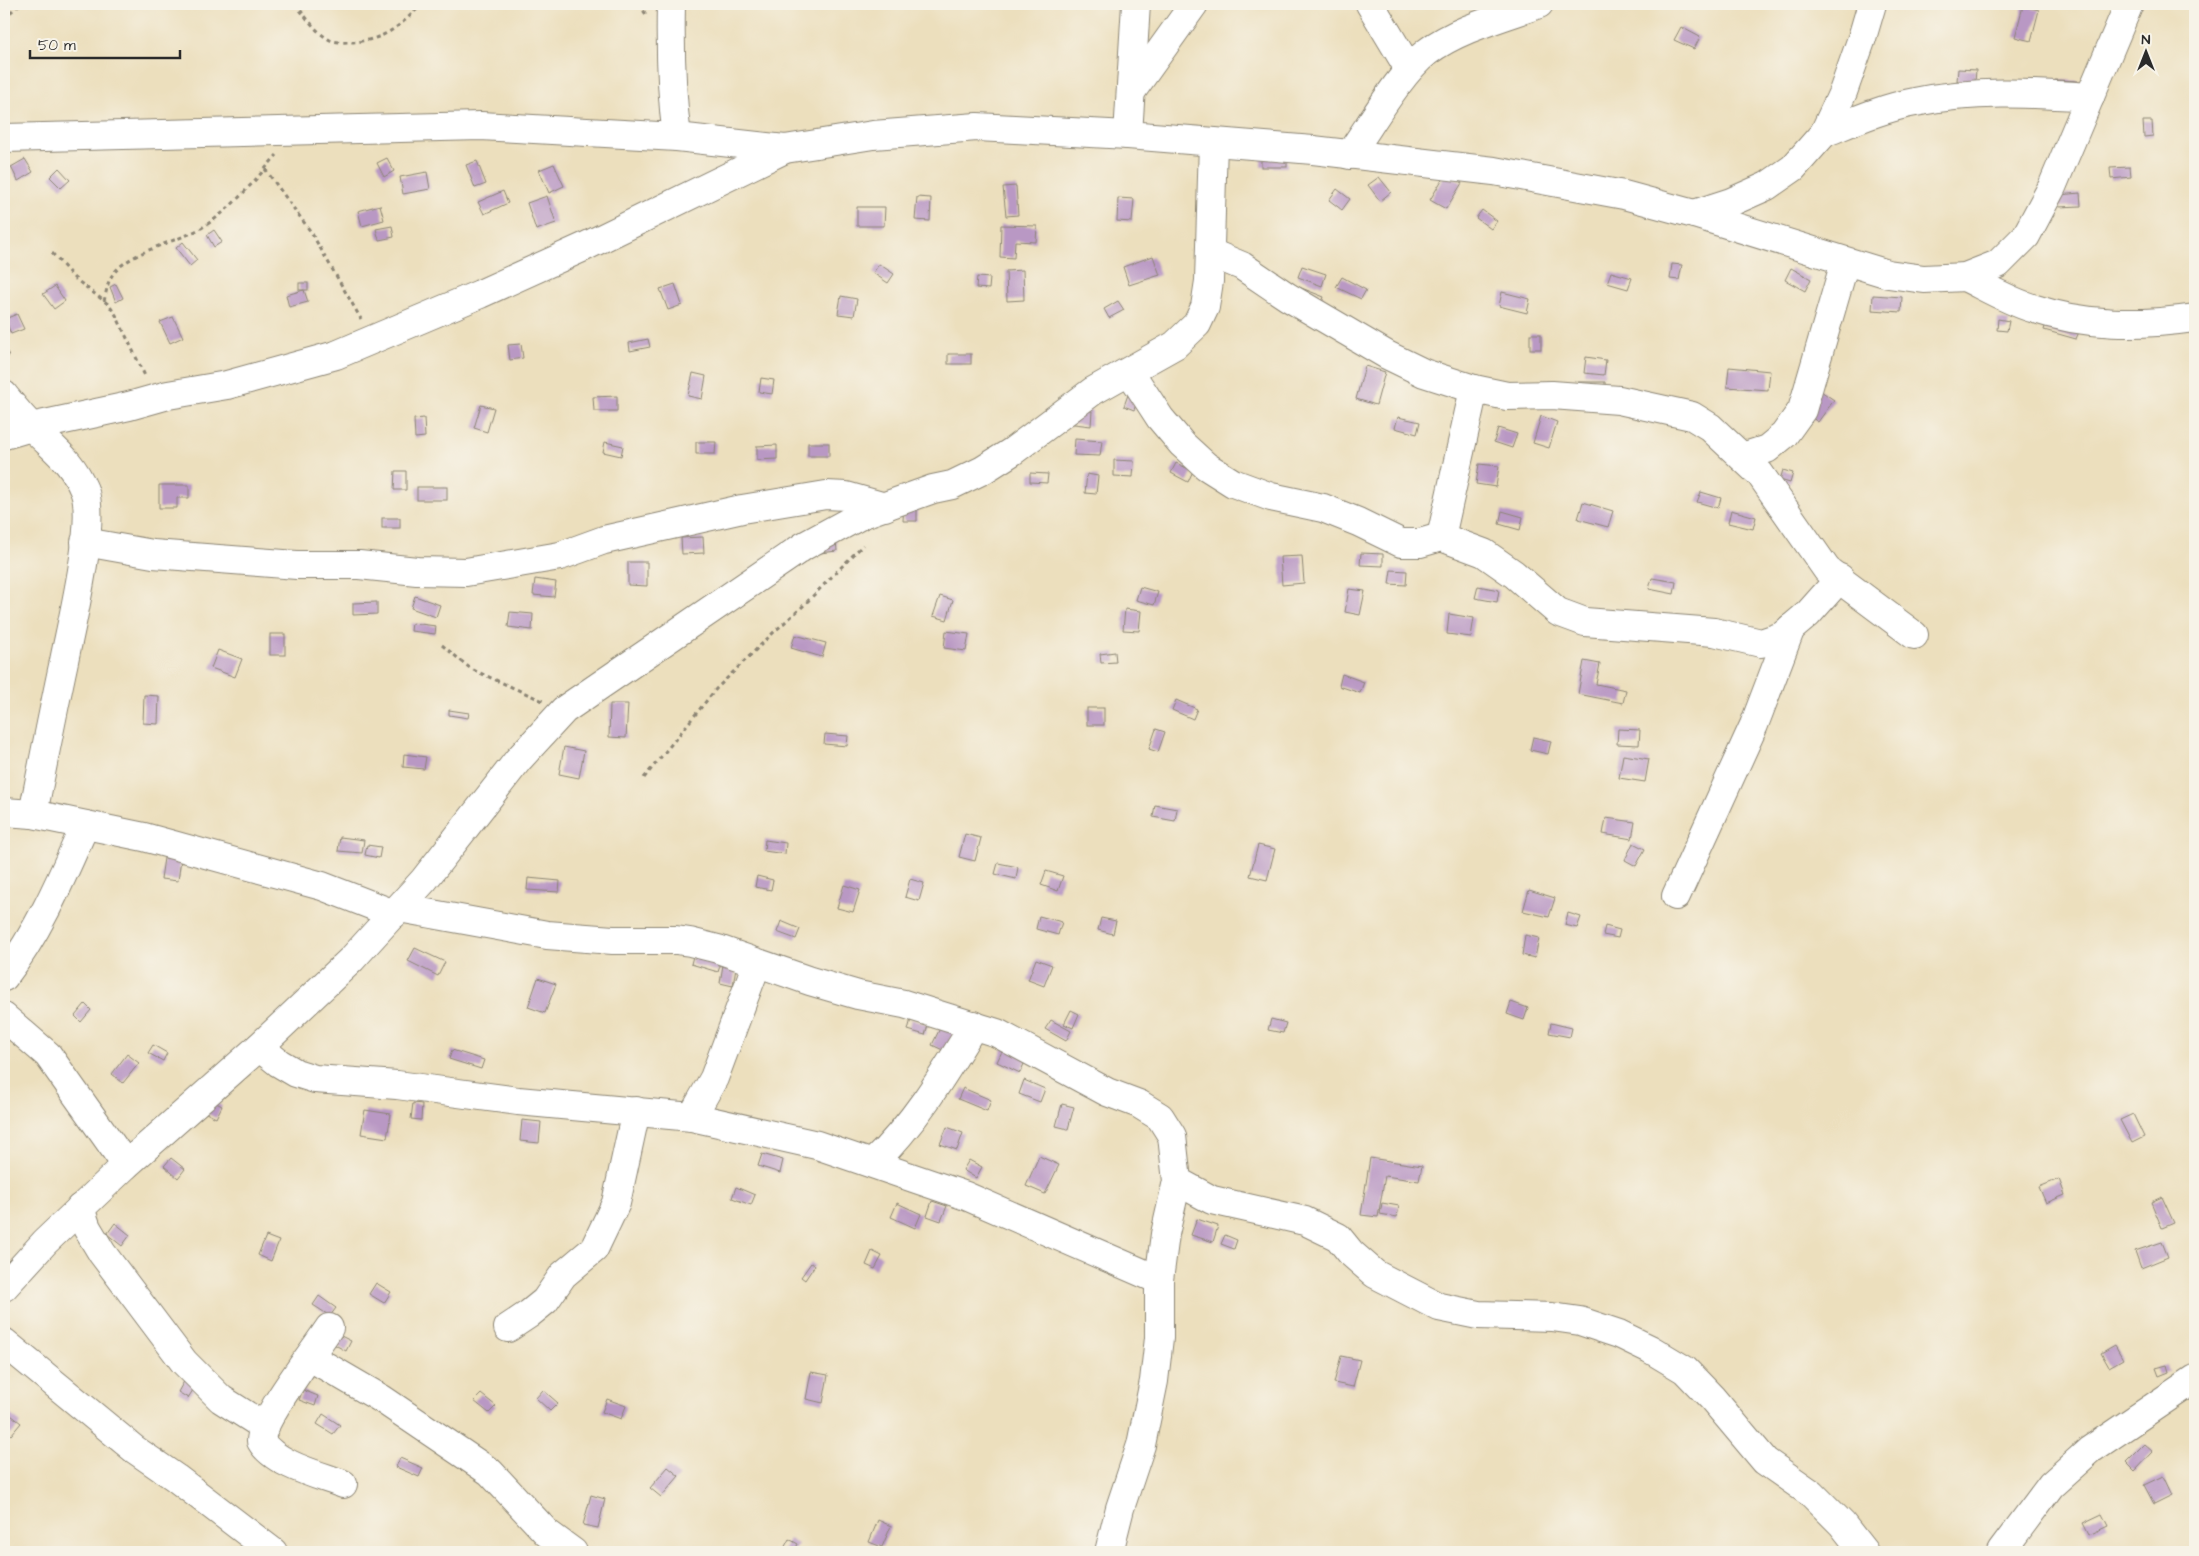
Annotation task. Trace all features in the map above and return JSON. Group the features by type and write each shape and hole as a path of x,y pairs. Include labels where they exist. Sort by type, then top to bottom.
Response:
{"street":[{"path":"671,4 670,61 672,103 677,137"},
{"path":"1128,135 1136,4"},
{"path":"1131,92 1194,4"},
{"path":"1370,4 1409,69"},
{"path":"1350,155 1409,69 1427,52 1450,38 1539,4"},
{"path":"1694,214 1730,202 1768,186 1793,168 1824,133 1843,92 1872,4"},
{"path":"4,138 481,126 677,137 785,149 873,135 977,128 1128,135 1313,150 1494,171 1624,195 1694,214 1888,274 1924,279 1966,277 1998,264 2026,236 2052,187 2128,4"},
{"path":"1824,133 1878,112 1914,102 1942,97 2028,93 2090,97"},
{"path":"4,1287 45,1242 80,1208 259,1047 352,960 424,880 518,760 564,710 804,546 863,514 934,489 952,485 983,470 1013,451 1093,391 1130,372 1175,345 1197,324 1205,307 1211,253 1213,142"},
{"path":"4,435 168,395 227,385 336,355 480,294 785,149"},
{"path":"1211,253 1242,266 1288,297 1387,355 1424,374 1474,389 1507,396 1552,395 1619,400 1692,416 1710,427 1760,474 1827,570 1914,635"},
{"path":"1742,458 1767,449 1784,435 1802,410 1845,262"},
{"path":"1966,277 2031,308 2072,318 2110,324 2195,318"},
{"path":"1130,372 1160,418 1182,444 1206,466 1233,483 1271,496 1323,508 1358,522 1401,543 1420,543 1441,537 1484,553 1514,574 1558,612 1585,622 1714,632 1762,643 1782,636 1808,614 1840,578"},
{"path":"1441,537 1474,389"},
{"path":"4,395 31,427 61,453 74,471 84,491 88,506 85,542 74,612 33,814"},
{"path":"85,542 153,554 297,565 359,565 417,571 466,572 560,556 604,540 742,509 826,495 846,496 885,507"},
{"path":"1676,896 1754,725 1791,628"},
{"path":"4,812 33,814 144,837 270,870 396,911 547,935 613,940 690,942 858,994 904,1004 997,1032 1107,1092 1140,1104 1160,1117 1172,1136 1177,1181 1165,1234 1159,1280 1159,1338 1154,1381 1141,1445 1120,1508 1109,1552"},
{"path":"4,977 34,932 70,860 85,824"},
{"path":"692,1117 714,1078 758,963"},
{"path":"4,1016 48,1055 126,1165"},
{"path":"873,1163 898,1138 924,1105 974,1025"},
{"path":"259,1047 279,1063 296,1072 316,1079 397,1086 518,1101 692,1117 817,1145 975,1200 1159,1280"},
{"path":"508,1328 530,1314 545,1301 563,1275 594,1249 616,1203 636,1111"},
{"path":"1177,1181 1212,1200 1304,1221 1338,1236 1351,1253 1375,1274 1439,1307 1478,1315 1552,1317 1580,1321 1619,1334 1650,1349 1685,1370 1712,1398 1765,1461 1812,1494 1842,1524 1864,1552"},
{"path":"80,1208 87,1228 102,1253 184,1362 221,1399 265,1427"},
{"path":"330,1328 277,1403 265,1427 261,1441 271,1452 291,1464 343,1484"},
{"path":"4,1342 134,1449 176,1478 273,1552"},
{"path":"310,1357 382,1399 490,1472 547,1533 573,1552"},
{"path":"2001,1552 2051,1485 2090,1450 2195,1379"}],"path":[{"path":"4,18 20,4"},
{"path":"295,4 320,32 331,40 342,42 367,41 385,34 402,25 422,4"},
{"path":"104,301 108,282 118,269 139,255 202,228 244,194 298,131"},
{"path":"265,168 310,232 372,339"},
{"path":"52,253 74,278 104,301 116,315 144,376 168,395"},
{"path":"644,778 716,689 832,578 863,545"},
{"path":"442,645 471,669 564,710"}],"building":[{"path":"2023,6 2039,10 2031,41 2015,37"},
{"path":"1681,27 1700,37 1694,49 1674,40"},
{"path":"1958,69 1976,70 1975,82 1957,81"},
{"path":"2055,80 2078,81 2078,89 2054,88"},
{"path":"2143,121 2152,121 2153,136 2144,137"},
{"path":"1261,154 1287,154 1287,167 1261,167"},
{"path":"387,158 394,171 384,177 377,163"},
{"path":"25,159 33,172 18,181 11,167"},
{"path":"477,161 486,184 475,188 466,165"},
{"path":"554,164 564,186 549,193 539,170"},
{"path":"2130,167 2131,177 2111,179 2110,168"},
{"path":"59,168 70,180 61,188 50,177"},
{"path":"427,172 430,189 403,194 400,177"},
{"path":"1446,173 1462,183 1446,209 1430,200"},
{"path":"1379,177 1391,192 1380,201 1368,185"},
{"path":"1016,186 1018,215 1006,216 1003,187"},
{"path":"1337,189 1350,199 1342,210 1329,200"},
{"path":"503,191 508,203 484,214 478,202"},
{"path":"2080,193 2081,206 2059,207 2059,195"},
{"path":"547,196 556,223 536,230 527,203"},
{"path":"917,197 931,198 930,221 915,220"},
{"path":"1118,198 1134,199 1132,222 1117,221"},
{"path":"380,205 384,220 362,226 358,211"},
{"path":"857,207 885,207 884,226 857,226"},
{"path":"1482,210 1497,221 1491,229 1476,218"},
{"path":"1001,225 1037,226 1036,242 1015,241 1014,258 1000,257"},
{"path":"392,226 394,237 379,240 376,229"},
{"path":"214,230 222,242 214,247 207,235"},
{"path":"183,242 197,260 190,266 176,248"},
{"path":"1153,256 1160,275 1129,285 1123,267"},
{"path":"879,264 894,274 888,283 873,273"},
{"path":"1672,264 1682,265 1679,280 1670,279"},
{"path":"1302,266 1326,274 1322,286 1298,277"},
{"path":"1791,268 1811,279 1805,291 1785,280"},
{"path":"1023,270 1024,300 1007,301 1006,271"},
{"path":"1611,272 1632,278 1628,289 1607,283"},
{"path":"977,277 990,278 989,289 976,288"},
{"path":"1342,277 1366,290 1361,299 1336,287"},
{"path":"299,283 308,283 308,290 299,290"},
{"path":"116,284 123,298 116,302 110,287"},
{"path":"675,284 682,305 668,310 660,289"},
{"path":"55,286 65,301 54,309 43,294"},
{"path":"1299,287 1324,297 1319,310 1294,300"},
{"path":"304,290 308,302 289,307 286,295"},
{"path":"1502,292 1530,299 1527,313 1499,306"},
{"path":"1873,295 1902,297 1901,312 1872,310"},
{"path":"841,296 857,299 854,316 838,314"},
{"path":"1118,301 1124,310 1109,318 1104,309"},
{"path":"17,314 24,329 11,334 5,319"},
{"path":"2048,316 2081,327 2076,339 2044,330"},
{"path":"173,317 183,337 170,343 160,322"},
{"path":"1998,319 2009,321 2007,331 1997,330"},
{"path":"1530,334 1541,334 1541,349 1530,349"},
{"path":"648,339 650,347 630,351 629,343"},
{"path":"521,344 523,358 510,360 508,345"},
{"path":"4,345 9,356 4,358"},
{"path":"948,354 971,354 971,364 948,364"},
{"path":"1586,357 1606,360 1604,375 1584,373"},
{"path":"1365,366 1385,372 1376,405 1356,399"},
{"path":"1729,367 1770,371 1768,390 1727,387"},
{"path":"693,373 706,376 702,399 688,396"},
{"path":"761,378 774,380 772,394 759,392"},
{"path":"1578,382 1605,382 1605,396 1578,395"},
{"path":"1131,386 1141,390 1134,410 1124,406"},
{"path":"1818,389 1834,400 1818,422 1802,411"},
{"path":"617,396 617,411 594,411 593,397"},
{"path":"481,405 494,408 487,432 474,428"},
{"path":"1067,409 1092,411 1091,426 1066,423"},
{"path":"1541,416 1557,422 1549,448 1533,443"},
{"path":"1398,417 1420,422 1417,434 1395,428"},
{"path":"424,418 425,437 415,438 414,419"},
{"path":"1498,428 1517,434 1512,448 1494,442"},
{"path":"1075,439 1102,441 1100,456 1074,455"},
{"path":"605,442 623,446 621,456 603,452"},
{"path":"696,442 716,442 715,454 696,454"},
{"path":"808,443 829,443 829,456 808,456"},
{"path":"777,445 777,459 757,460 757,446"},
{"path":"1114,460 1134,461 1133,477 1114,476"},
{"path":"1176,463 1193,471 1188,482 1171,473"},
{"path":"1479,464 1499,466 1496,487 1476,484"},
{"path":"1783,470 1793,473 1790,483 1780,480"},
{"path":"395,471 406,471 406,490 394,490"},
{"path":"1030,473 1048,474 1047,483 1030,482"},
{"path":"1087,474 1098,476 1096,494 1085,493"},
{"path":"159,485 189,485 189,498 177,498 177,508 159,508"},
{"path":"417,487 447,487 447,500 417,500"},
{"path":"1701,492 1721,498 1718,508 1697,502"},
{"path":"1583,502 1613,511 1608,527 1578,519"},
{"path":"904,503 917,504 917,521 903,521"},
{"path":"1731,510 1756,517 1753,529 1728,523"},
{"path":"1502,511 1523,517 1520,530 1499,524"},
{"path":"382,518 400,518 400,528 382,528"},
{"path":"703,537 704,553 682,554 681,538"},
{"path":"836,539 837,551 820,553 818,541"},
{"path":"1361,553 1383,554 1383,566 1360,565"},
{"path":"1302,556 1304,583 1282,585 1280,557"},
{"path":"628,562 647,562 647,586 628,585"},
{"path":"1391,570 1407,571 1406,585 1389,584"},
{"path":"1652,578 1676,582 1674,594 1649,589"},
{"path":"535,579 556,582 554,597 533,595"},
{"path":"1478,586 1499,590 1497,602 1475,598"},
{"path":"1140,587 1158,592 1154,605 1136,600"},
{"path":"1349,589 1365,591 1360,615 1345,612"},
{"path":"415,596 440,605 436,617 411,608"},
{"path":"940,596 953,600 947,620 933,616"},
{"path":"377,602 377,614 353,615 353,603"},
{"path":"1125,609 1141,611 1139,631 1123,630"},
{"path":"510,612 533,614 532,630 508,627"},
{"path":"1449,614 1474,618 1471,637 1447,634"},
{"path":"412,623 436,626 435,634 411,631"},
{"path":"946,631 969,634 966,651 944,648"},
{"path":"270,634 285,634 285,655 270,655"},
{"path":"795,635 826,643 822,657 791,648"},
{"path":"218,650 242,659 235,677 211,668"},
{"path":"1115,652 1116,662 1101,663 1100,654"},
{"path":"1584,661 1600,664 1596,684 1626,690 1623,703 1578,694"},
{"path":"1342,674 1364,682 1360,693 1339,686"},
{"path":"144,695 159,696 158,724 143,723"},
{"path":"1176,700 1197,709 1193,719 1172,710"},
{"path":"610,704 628,704 626,738 609,737"},
{"path":"1087,708 1104,708 1104,725 1087,725"},
{"path":"449,710 469,713 468,718 449,715"},
{"path":"1156,729 1165,732 1158,752 1149,749"},
{"path":"1618,729 1640,730 1639,745 1617,744"},
{"path":"825,734 848,736 847,746 824,744"},
{"path":"1533,737 1551,741 1548,754 1530,750"},
{"path":"564,747 584,751 579,778 559,774"},
{"path":"404,754 426,757 424,769 403,767"},
{"path":"1623,755 1649,759 1645,782 1619,778"},
{"path":"1155,805 1177,809 1175,821 1153,817"},
{"path":"1606,818 1635,822 1632,839 1603,834"},
{"path":"965,834 981,838 975,861 959,857"},
{"path":"340,837 364,840 362,853 338,851"},
{"path":"765,840 786,843 785,854 764,851"},
{"path":"1633,843 1645,849 1636,866 1625,860"},
{"path":"367,845 381,847 379,858 365,855"},
{"path":"1258,845 1275,849 1267,880 1250,876"},
{"path":"164,858 181,859 178,881 161,879"},
{"path":"998,863 1018,867 1016,879 995,874"},
{"path":"1046,871 1063,876 1058,891 1041,885"},
{"path":"757,876 773,880 771,890 755,887"},
{"path":"528,878 560,881 559,892 527,890"},
{"path":"910,879 924,883 919,901 905,897"},
{"path":"844,885 860,890 853,912 837,908"},
{"path":"1529,890 1555,898 1549,917 1523,911"},
{"path":"1568,913 1581,917 1577,928 1565,925"},
{"path":"1039,916 1062,922 1058,935 1036,929"},
{"path":"1101,918 1116,921 1113,934 1098,930"},
{"path":"781,921 800,929 796,939 777,932"},
{"path":"1605,926 1620,930 1618,938 1603,935"},
{"path":"1525,935 1539,938 1535,958 1522,955"},
{"path":"415,948 445,962 438,976 408,961"},
{"path":"694,952 722,960 718,972 691,964"},
{"path":"1036,959 1052,965 1044,986 1028,980"},
{"path":"723,965 736,967 733,986 720,983"},
{"path":"538,978 556,984 545,1013 528,1007"},
{"path":"1511,1002 1528,1008 1524,1020 1507,1014"},
{"path":"85,1004 91,1010 81,1022 75,1016"},
{"path":"1071,1010 1079,1014 1073,1028 1064,1024"},
{"path":"911,1019 928,1025 925,1035 908,1030"},
{"path":"1271,1019 1286,1023 1283,1033 1268,1030"},
{"path":"1051,1020 1071,1031 1066,1041 1045,1029"},
{"path":"943,1022 956,1028 945,1051 932,1045"},
{"path":"1551,1023 1572,1028 1570,1037 1549,1033"},
{"path":"153,1045 167,1053 163,1061 148,1053"},
{"path":"1004,1047 1027,1057 1020,1073 997,1062"},
{"path":"452,1050 484,1060 481,1069 449,1059"},
{"path":"127,1054 139,1063 123,1083 112,1074"},
{"path":"1024,1080 1045,1089 1040,1102 1019,1094"},
{"path":"963,1088 991,1100 987,1111 958,1099"},
{"path":"210,1100 222,1106 216,1118 204,1112"},
{"path":"413,1103 422,1104 421,1120 411,1119"},
{"path":"1062,1104 1074,1107 1068,1129 1056,1126"},
{"path":"365,1110 391,1114 387,1138 361,1134"},
{"path":"2133,1114 2144,1137 2132,1143 2120,1120"},
{"path":"522,1120 541,1122 539,1143 520,1141"},
{"path":"947,1127 963,1133 957,1150 940,1144"},
{"path":"762,1154 783,1160 780,1173 758,1166"},
{"path":"1039,1156 1059,1165 1045,1194 1026,1186"},
{"path":"171,1158 185,1169 178,1178 164,1166"},
{"path":"1370,1158 1422,1166 1419,1181 1385,1176 1378,1217 1361,1215"},
{"path":"969,1160 982,1167 976,1178 963,1170"},
{"path":"2059,1179 2065,1195 2046,1203 2039,1187"},
{"path":"736,1187 755,1195 751,1205 732,1198"},
{"path":"2162,1197 2174,1223 2162,1228 2151,1202"},
{"path":"932,1201 947,1206 941,1221 927,1216"},
{"path":"897,1203 921,1214 915,1228 891,1217"},
{"path":"1382,1203 1399,1206 1397,1217 1380,1214"},
{"path":"1197,1219 1218,1226 1213,1242 1191,1235"},
{"path":"115,1223 130,1235 122,1246 107,1234"},
{"path":"1225,1235 1237,1240 1234,1249 1221,1244"},
{"path":"266,1236 279,1241 271,1261 258,1255"},
{"path":"2162,1242 2168,1257 2141,1268 2135,1251"},
{"path":"872,1251 882,1256 875,1269 866,1265"},
{"path":"811,1263 815,1265 805,1280 801,1277"},
{"path":"376,1283 391,1292 384,1303 369,1294"},
{"path":"319,1296 336,1308 330,1316 313,1305"},
{"path":"333,1332 351,1341 346,1351 328,1341"},
{"path":"2115,1345 2123,1359 2109,1367 2101,1353"},
{"path":"1341,1356 1360,1360 1353,1387 1334,1383"},
{"path":"2167,1365 2169,1372 2159,1376 2156,1368"},
{"path":"811,1372 828,1375 823,1403 806,1399"},
{"path":"187,1376 198,1382 188,1398 178,1392"},
{"path":"303,1390 318,1396 315,1406 299,1400"},
{"path":"543,1390 558,1403 550,1411 536,1398"},
{"path":"481,1394 496,1406 489,1413 474,1401"},
{"path":"607,1399 626,1406 621,1419 602,1412"},
{"path":"7,1412 21,1423 11,1435 4,1429 4,1416"},
{"path":"323,1414 340,1425 333,1434 317,1424"},
{"path":"2144,1444 2153,1452 2135,1471 2126,1462"},
{"path":"400,1458 423,1468 419,1477 396,1467"},
{"path":"668,1467 679,1476 661,1497 650,1488"},
{"path":"2163,1476 2172,1495 2154,1504 2144,1485"},
{"path":"591,1495 605,1499 598,1528 583,1525"},
{"path":"2102,1514 2108,1526 2089,1535 2083,1523"},
{"path":"878,1520 891,1526 882,1547 869,1542"},
{"path":"789,1539 798,1544 794,1552 782,1552"}]}
